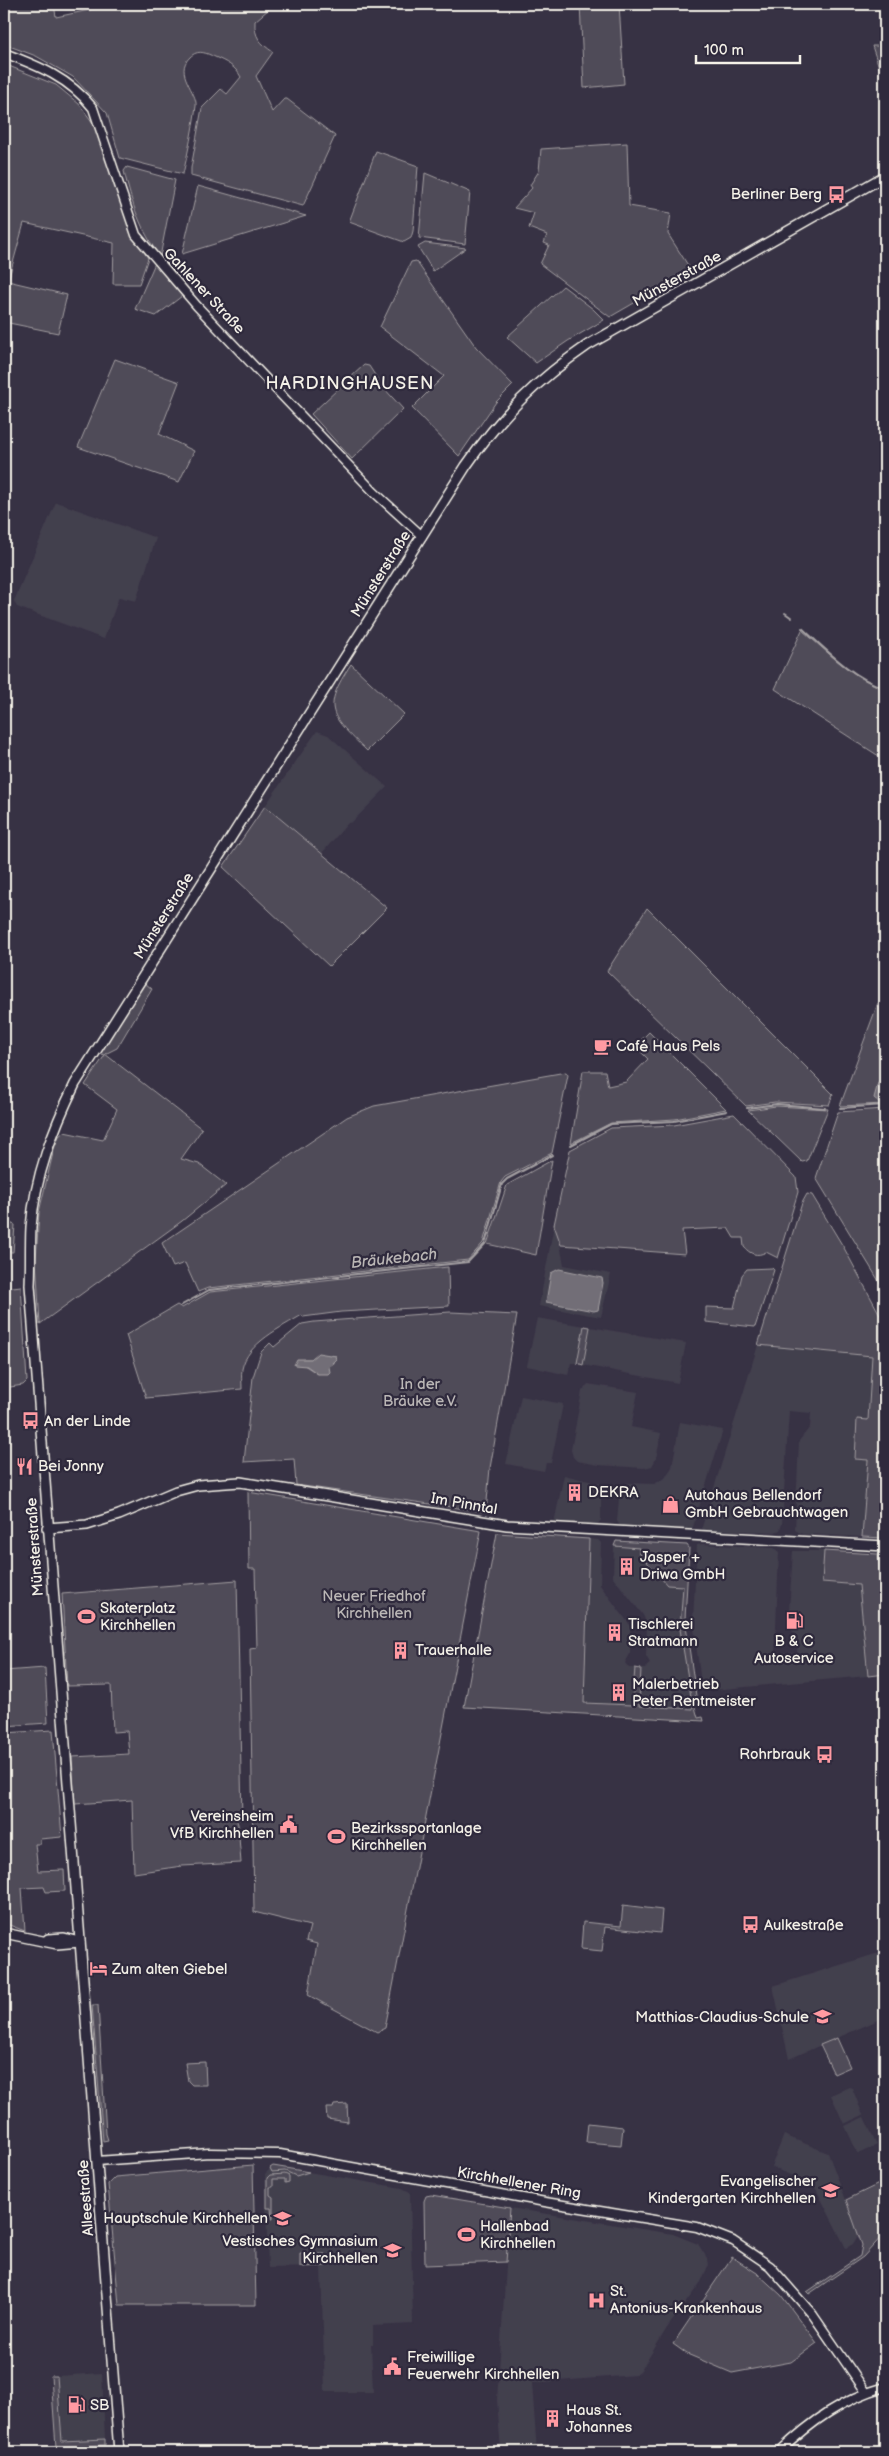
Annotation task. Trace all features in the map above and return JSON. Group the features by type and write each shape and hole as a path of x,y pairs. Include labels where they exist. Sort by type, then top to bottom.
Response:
{"main road":[{"name":"Münsterstraße","path":"80,1942 30,1285 31,1225 43,1161 57,1122 75,1084 129,996 492,429 528,391 558,365 588,345 885,176"},
{"name":"Im Pinntal","path":"47,1528 87,1525 119,1515 154,1499 191,1487 218,1482 240,1482 293,1489 507,1525 885,1546"},
{"path":"4,1933 36,1940 64,1938 80,1942"},
{"name":"Alleestraße","path":"80,1942 119,2452"}],"street":[{"name":"Gahlener Straße","path":"4,53 66,80 82,93 93,108 136,235 198,306 288,402 374,492 422,536"},
{"name":"Kirchhellener Ring","path":"96,2161 209,2153 280,2154 417,2180 697,2227 732,2241 758,2257 779,2275 813,2315 866,2392"},
{"path":"779,2452 832,2408 866,2392 885,2386"}],"shaded area":[{"path":"56,502 156,538 136,601 119,597 104,639 17,607 14,601"},
{"path":"317,731 328,735 387,787 352,822 348,823 322,853 265,806"},
{"path":"885,1079 885,1101 879,1102 874,1098 878,1083"},
{"path":"554,1225 558,1234 564,1265 611,1274 601,1317 539,1306"},
{"path":"559,1269 602,1278 603,1283 598,1310 594,1311 546,1302 551,1273"},
{"path":"537,1318 584,1326 577,1363 571,1363 568,1375 527,1366"},
{"path":"590,1327 686,1343 678,1383 583,1365"},
{"path":"758,1345 872,1356 868,1420 857,1420 855,1459 868,1460 862,1537 802,1534 795,1530 799,1441 810,1427 811,1413 789,1411 782,1524 780,1530 775,1532 703,1530 702,1527"},
{"path":"318,1353 336,1356 337,1359 329,1367 330,1372 328,1374 318,1374 307,1366 294,1365 297,1359 311,1359"},
{"path":"588,1384 638,1392 631,1427 661,1433 656,1459 652,1466 644,1468 599,1465 577,1461 573,1457 571,1450 582,1391"},
{"path":"521,1396 563,1404 551,1463 546,1463 544,1471 506,1464"},
{"path":"680,1422 723,1430 693,1527 689,1531 620,1526 617,1521 620,1488 627,1483 654,1484 665,1478 672,1467"},
{"path":"564,1475 601,1484 601,1520 598,1524 554,1523"},
{"path":"589,1539 598,1540 601,1543 600,1585 630,1625 630,1654 625,1663 629,1668 635,1668 632,1705 584,1703"},
{"path":"697,1545 774,1548 779,1552 775,1652 797,1653 798,1638 788,1626 793,1551 824,1551 822,1582 859,1584 868,1676 702,1691 693,1620"},
{"path":"614,1546 640,1548 683,1586 680,1629 694,1709 639,1706 641,1669 645,1669 650,1663 646,1656 647,1625 643,1615 613,1577"},
{"path":"878,1554 885,1554 885,1641"},
{"path":"885,1951 885,2017 789,2059 773,1986"},
{"path":"849,2087 852,2088 863,2115 844,2124 831,2095"},
{"path":"864,2117 877,2145 858,2154 845,2126"},
{"name":"Evangelischer Kindergarten Kirchhellen","path":"784,2135 828,2153 859,2234 853,2244 846,2248 814,2185 771,2167"},
{"path":"273,2166 402,2188 410,2192 413,2324 373,2326 373,2344 371,2344 373,2392 325,2392 321,2267 268,2268 265,2174"},
{"name":"St. Antonius-Krankenhaus","path":"510,2208 673,2234 698,2244 707,2258 708,2266 701,2282 667,2328 640,2372 636,2375 532,2383 537,2452 501,2452 497,2400"},
{"path":"102,2373 105,2439 62,2441 57,2376"}],"green space":[{"path":"4,4 54,4 56,17 118,4 268,4 269,9 255,21 255,27 259,39 273,52 256,76 272,112 284,99 287,99 335,136 303,206 191,176 202,108 221,89 227,94 241,77 230,65 202,52 196,53 185,63 185,76 194,95 196,106 183,174 120,158 107,113 73,77 36,56 4,44"},
{"path":"580,4 619,4 624,84 584,88"},
{"path":"872,46 885,46 885,79 883,79"},
{"path":"4,64 56,85 79,104 96,127 134,237 148,258 139,284 113,284 114,243 24,223 8,281 67,295 58,333 4,322"},
{"path":"627,143 629,206 671,213 668,234 691,270 610,317 540,264 549,245 544,243 547,235 529,228 534,213 514,208 532,188 530,185 539,171 541,149"},
{"path":"376,151 418,166 413,231 411,238 404,242 349,222"},
{"path":"127,167 175,180 160,257 147,236 134,206 124,171"},
{"path":"425,173 470,192 465,244 419,238"},
{"path":"198,186 306,216 182,254"},
{"path":"425,243 466,248 433,271 418,247"},
{"path":"416,261 476,347 513,385 496,402 459,456 412,408 444,376 380,327 411,262"},
{"path":"155,263 182,296 156,316 135,309"},
{"path":"563,286 604,320 536,363 507,337"},
{"path":"115,359 179,382 159,434 194,451 179,482 78,447"},
{"path":"364,365 369,366 382,386 403,409 352,459 311,414"},
{"path":"802,630 862,679 885,689 885,760 775,689"},
{"path":"351,664 404,714 367,751 345,729 334,711 333,702 336,692"},
{"path":"265,806 387,908 329,966 223,867"},
{"path":"647,908 833,1094 829,1105 775,1102 746,1106 607,971"},
{"path":"145,983 152,989 117,1048 105,1054 202,1129 181,1159 199,1164 226,1185 182,1221 40,1324 36,1260 39,1212 54,1149 59,1136 64,1132 103,1140 117,1109 85,1085 105,1055 98,1053"},
{"path":"878,1003 885,1005 885,1079 882,1079 879,1102 885,1101 885,1104 840,1106"},
{"path":"649,1032 726,1109 675,1119 611,1123 571,1143 583,1071 605,1071 608,1086 626,1082 648,1059 635,1046"},
{"path":"566,1072 568,1075 552,1153 505,1177 501,1182 483,1243 468,1260 208,1288 198,1292 185,1263 173,1267 162,1243 347,1117 374,1106"},
{"path":"776,1106 828,1109 807,1161 802,1162 748,1110"},
{"path":"885,1109 885,1291 816,1178 838,1112"},
{"path":"734,1114 796,1177 798,1192 778,1258 766,1252 760,1254 751,1253 744,1247 743,1238 734,1238 728,1228 682,1230 685,1254 561,1245 554,1225 570,1150 611,1128 674,1125"},
{"path":"552,1160 536,1255 487,1244 507,1185"},
{"path":"807,1194 812,1195 844,1248 885,1324 885,1538 862,1537 868,1460 855,1459 857,1419 868,1420 872,1356 758,1345 802,1203"},
{"path":"4,1221 15,1225 13,1252 4,1252"},
{"path":"448,1267 449,1306 341,1312 303,1317 302,1315 266,1337 251,1351 242,1369 242,1389 146,1398 126,1335 177,1305 182,1308 210,1292"},
{"path":"772,1268 774,1270 755,1327 706,1322 706,1307 734,1308 742,1275 747,1269"},
{"path":"21,1286 27,1381 23,1385 4,1388 4,1288"},
{"name":"In der Bräuke e.V.","path":"450,1312 517,1315 490,1468 486,1512 296,1485 294,1459 244,1462 253,1377 261,1352 270,1343 274,1347 302,1324","holes":["318,1354 336,1356 334,1363 318,1374 304,1365 304,1359 311,1359"]},
{"path":"584,1326 590,1327 583,1365 577,1363"},
{"name":"Neuer Friedhof Kirchhellen","path":"248,1492 481,1531 385,2028 377,2032 308,1995 317,1944 306,1941 310,1926 254,1912 250,1649 257,1648 255,1569 249,1569"},
{"path":"497,1533 589,1539 584,1703 632,1705 635,1668 641,1669 639,1706 693,1709 680,1629 683,1586 667,1585 639,1553 639,1548 614,1546 616,1541 687,1545 689,1548 685,1619 696,1696 693,1700 698,1718 703,1717 704,1721 464,1707"},
{"path":"824,1551 878,1554 885,1641 885,1674 868,1676 859,1585 822,1582"},
{"path":"237,1580 242,1819 236,1819 241,1863 182,1866 134,1873 132,1800 75,1804 72,1757 129,1754 127,1731 113,1732 111,1685 67,1686 62,1594"},
{"path":"45,1668 48,1723 4,1726 4,1671"},
{"path":"53,1730 62,1837 40,1839 40,1844 35,1844 38,1871 64,1870 65,1891 46,1892 44,1887 22,1888 25,1931 4,1923 4,1733"},
{"path":"623,1905 662,1910 660,1933 605,1927 602,1951 581,1949 583,1922 621,1926"},
{"path":"92,2005 98,2005 106,2134 108,2140 103,2141"},
{"path":"837,2038 850,2067 834,2074 820,2045"},
{"path":"205,2062 206,2085 192,2085 188,2081 185,2063"},
{"path":"347,2104 348,2122 327,2119 326,2108"},
{"path":"588,2123 623,2127 621,2145 586,2142"},
{"path":"253,2165 256,2305 119,2305 108,2184 115,2177"},
{"path":"273,2166 309,2172 296,2176 285,2171 272,2172 270,2168"},
{"path":"285,2174 289,2176 289,2182 285,2183 285,2179 273,2179 273,2187 270,2187 270,2196 273,2198 272,2219 271,2208 267,2208 267,2178 270,2175"},
{"path":"885,2181 885,2233 863,2257 809,2294 807,2292 860,2256 862,2245 846,2200"},
{"name":"Hallenbad Kirchhellen","path":"431,2195 510,2208 506,2262 425,2265 424,2201 426,2196"},
{"path":"300,2254 325,2254 326,2266 300,2267"},
{"path":"732,2257 757,2273 781,2295 817,2343 791,2362 732,2373 687,2354 673,2344"},
{"path":"51,2376 57,2376 62,2441 105,2439 105,2445 56,2447"}],"waterway":[{"path":"785,613 792,618"},
{"path":"802,628 851,671 885,688"},
{"name":"Bräukebach","path":"747,1108 777,1104 825,1108"},
{"name":"Bräukebach","path":"840,1108 885,1105"},
{"name":"Bräukebach","path":"571,1145 611,1124 674,1121 727,1111"},
{"name":"Bräukebach","path":"182,1305 209,1290 468,1262 485,1244 502,1184 507,1179 552,1155"}],"place":[{"name":"Berliner Berg","path":"836,194"},
{"name":"Café Haus Pels","path":"602,1046"},
{"name":"An der Linde","path":"30,1421"},
{"name":"Bei Jonny","path":"24,1466"},
{"name":"DEKRA","path":"574,1492"},
{"name":"Autohaus Bellendorf GmbH Gebrauchtwagen","path":"671,1504"},
{"name":"Jasper + Driwa GmbH","path":"626,1566"},
{"name":"Skaterplatz Kirchhellen","path":"86,1617"},
{"name":"B & C Autoservice","path":"794,1620"},
{"name":"Tischlerei Stratmann","path":"614,1633"},
{"name":"Trauerhalle","path":"401,1650"},
{"name":"Malerbetrieb Peter Rentmeister","path":"618,1693"},
{"name":"Rohrbrauk","path":"824,1754"},
{"name":"Vereinsheim VfB Kirchhellen","path":"288,1825"},
{"name":"Bezirkssportanlage Kirchhellen","path":"337,1837"},
{"name":"Aulkestraße","path":"750,1925"},
{"name":"Zum alten Giebel","path":"98,1969"},
{"name":"Matthias-Claudius-Schule","path":"823,2017"},
{"name":"Evangelischer Kindergarten Kirchhellen","path":"830,2190"},
{"name":"Hauptschule Kirchhellen","path":"282,2218"},
{"name":"Hallenbad Kirchhellen","path":"466,2235"},
{"name":"Vestisches Gymnasium Kirchhellen","path":"392,2250"},
{"name":"St. Antonius-Krankenhaus","path":"596,2300"},
{"name":"Freiwillige Feuerwehr Kirchhellen","path":"393,2366"},
{"name":"SB","path":"76,2405"},
{"name":"Haus St. Johannes","path":"552,2419"}],"district":[{"name":"HARDINGHAUSEN","path":"350,383"}]}
